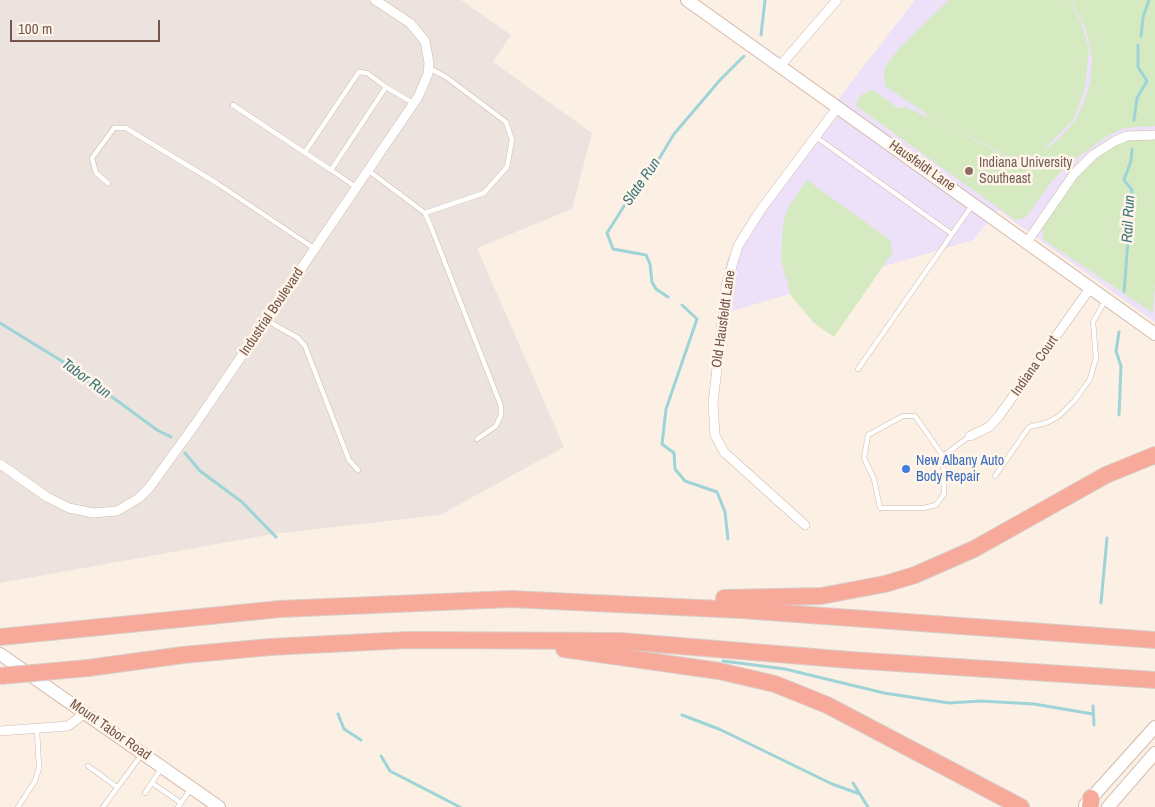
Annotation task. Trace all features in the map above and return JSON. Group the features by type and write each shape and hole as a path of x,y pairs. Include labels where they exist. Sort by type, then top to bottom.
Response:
{"highway":[{"path":"586,602 806,597 854,591 885,584 916,575 960,556 1106,475 1155,455"},
{"path":"0,637 280,609 431,601 511,600 750,610 1155,640"},
{"path":"0,676 270,647 408,640 484,640 620,641 850,660 1155,680"},
{"path":"484,640 640,659 719,671 775,684 827,705 1017,805"}],"street":[{"path":"374,0 419,31 428,52 429,68"},
{"name":"Hausfeldt Lane","path":"687,0 1155,334"},
{"path":"780,66 837,0"},
{"name":"Industrial Boulevard","path":"0,464 46,497 69,508 93,513 105,513 129,505 139,498 154,481 369,171 414,104 429,68"},
{"name":"Old Hausfeldt Lane","path":"805,525 724,452 714,435 713,404 726,286 733,259 752,222 837,108"},
{"path":"1027,242 1074,174 1093,155 1115,140 1127,136 1155,135"},
{"name":"Indiana Court","path":"970,436 988,427 999,416 1091,287"},
{"name":"Mount Tabor Road","path":"0,654 219,807"},
{"path":"0,731 68,726 85,713"},
{"path":"1088,804 1155,727"},
{"path":"1108,807 1155,753"}],"lane":[{"path":"425,213 484,193 506,167 511,154 512,140 506,122 446,77 429,68"},
{"path":"305,152 359,72 367,72 414,104"},
{"path":"331,170 386,86"},
{"path":"233,105 357,188"},
{"path":"108,183 96,173 92,158 114,128 126,128 218,184 315,249"},
{"path":"816,137 952,234"},
{"path":"369,171 425,213 501,406 501,415 496,426 477,439"},
{"path":"858,369 974,203"},
{"path":"995,476 1029,427 1046,423 1059,416 1075,400 1090,379 1096,358 1093,322 1106,298"},
{"path":"266,320 298,338 305,346 349,460 358,470"},
{"path":"903,416 915,416 943,456 944,494 936,505 924,508 880,508 874,479 864,458 868,435 903,416"},
{"path":"943,456 970,436"},
{"path":"18,807 35,781 39,768 37,729"},
{"path":"103,807 142,753"},
{"path":"88,766 117,787"},
{"path":"145,793 162,767"},
{"path":"152,783 179,805 192,788"}],"shaded area":[{"path":"0,0 461,0 511,35 493,62 592,133 572,209 477,248 564,447 440,515 273,534 0,583"},
{"name":"Indiana University Southeast","path":"915,0 1155,0 1155,322 998,210 973,240 732,311 719,304 726,263 740,232 822,120"}],"green space":[{"path":"949,0 1070,0 1081,22 1089,50 1085,88 1074,119 1041,152 1058,140 1076,119 1090,83 1092,61 1089,42 1084,24 1071,0 1155,0 1155,126 1124,128 1106,137 1071,162 1052,181 1025,218 1015,220 856,106 858,98 866,92 873,90 898,108 906,107 926,117 927,114 885,86 884,69 900,47","holes":["928,115 1021,163 1020,164"]},
{"path":"1155,138 1155,284 1153,313 1044,240 1042,229 1048,216 1079,176 1103,153 1127,139"},
{"path":"807,180 890,240 893,252 834,337 814,323 791,296 781,260 783,222 789,206"}],"waterway":[{"name":"Slate Run","path":"761,35 765,0"},
{"name":"Rail Run","path":"1141,36 1143,17 1149,0"},
{"name":"Rail Run","path":"1134,120 1137,98 1147,81 1138,67 1138,45"},
{"name":"Slate Run","path":"668,297 656,289 652,282 650,264 646,255 613,249 607,233 626,203 642,187 674,134 720,80 744,56"},
{"name":"Rail Run","path":"1124,292 1132,190 1124,180 1131,161 1132,149"},
{"name":"Slate Run","path":"682,305 697,319 666,409 662,444 674,453 675,469 685,481 717,492 725,512 728,539"},
{"name":"Tabor Run","path":"0,323 65,363 81,377 108,394 157,430 171,437"},
{"name":"Rail Run","path":"1119,332 1116,351 1121,366 1119,415"},
{"name":"Tabor Run","path":"185,453 200,471 242,502 276,537"},
{"name":"Rail Run","path":"1101,603 1107,538"},
{"path":"723,661 785,669 884,693 949,703 981,701 1034,704 1093,714"},
{"name":"Rail Run","path":"1093,706 1094,725"},
{"name":"Tabor Run","path":"338,714 344,729 361,740"},
{"path":"682,715 719,729 832,784 860,794"},
{"name":"Tabor Run","path":"381,756 390,771 460,807"},
{"name":"Slate Run","path":"853,783 868,807"}],"place":[{"name":"Indiana University Southeast","path":"969,171"},
{"name":"New Albany Auto Body Repair","path":"906,469"}]}
